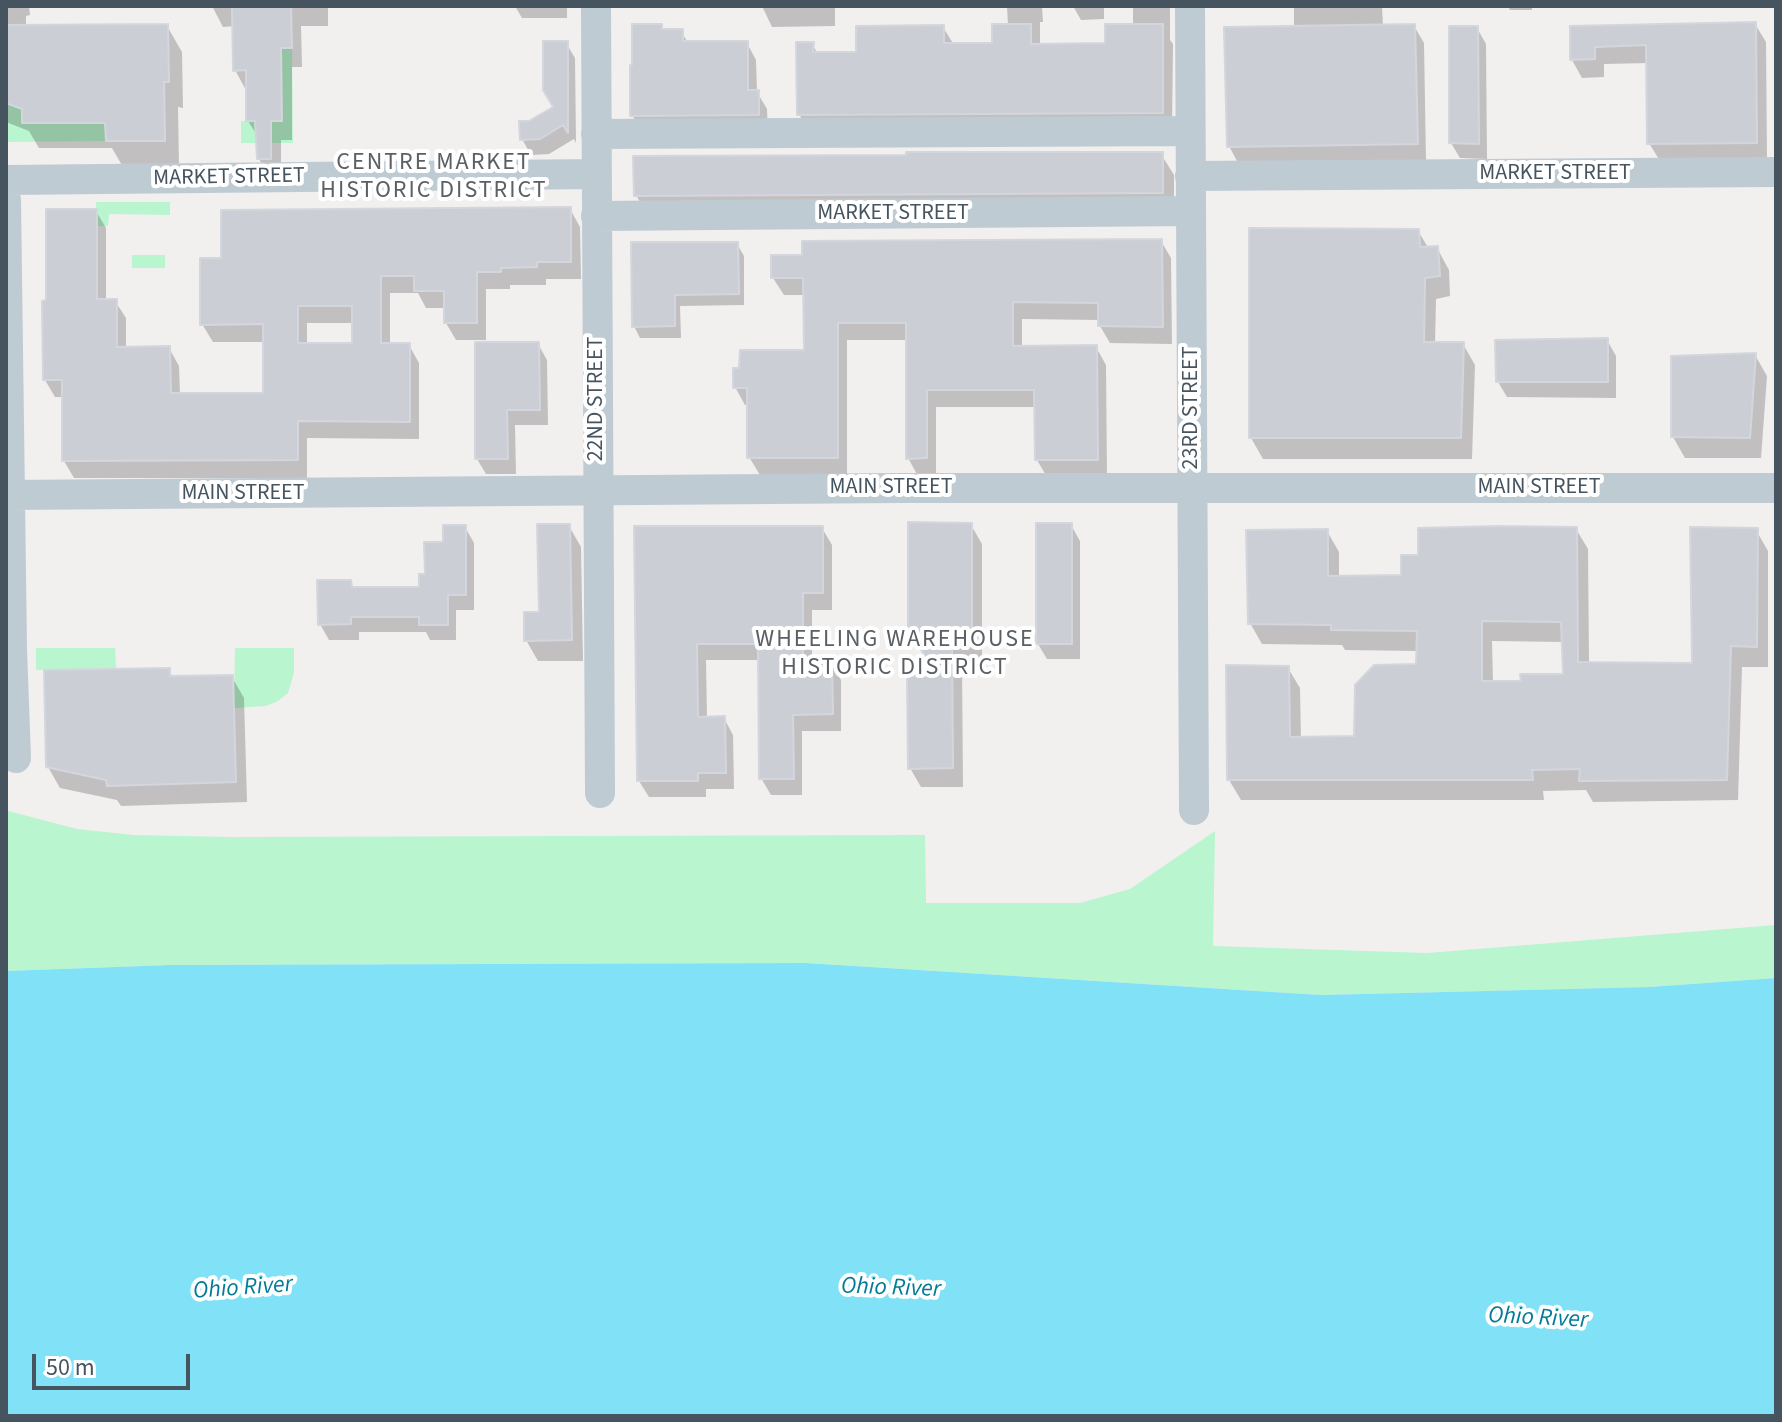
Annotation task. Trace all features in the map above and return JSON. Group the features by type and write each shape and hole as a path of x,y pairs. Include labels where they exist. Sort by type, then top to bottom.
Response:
{"street":[{"name":"22ND STREET","path":"596,6 600,793"},
{"name":"23RD STREET","path":"1190,6 1194,810"},
{"path":"596,134 1190,131"},
{"name":"MARKET STREET","path":"1190,176 1776,172"},
{"name":"MARKET STREET","path":"6,180 596,174"},
{"path":"6,200 8,495 16,758"},
{"name":"MARKET STREET","path":"596,216 1191,211"},
{"name":"MAIN STREET","path":"8,495 898,488 1776,488"}],"green space":[{"path":"281,48 292,48 293,143 241,143 241,121 255,121 270,131 271,121 282,121"},
{"path":"6,103 22,109 22,123 105,123 106,141 6,142"},
{"path":"96,202 170,202 170,215 109,214 108,226 97,226"},
{"path":"132,255 165,255 165,268 132,268"},
{"path":"36,648 115,648 116,669 36,670"},
{"path":"235,648 294,648 294,673 288,693 266,706 234,708"},
{"path":"8,811 77,829 133,835 925,835 926,903 1080,903 1130,889 1215,831 1213,946 1427,953 1776,925 1776,978 1649,987 1321,995 806,963 170,965 6,971"}],"water":[{"name":"Ohio River","path":"806,963 1321,995 1649,987 1776,978 1776,1416 6,1416 6,971 170,965"}],"building":[{"path":"232,6 291,6 292,48 281,48 282,121 271,121 271,159 257,159 255,121 246,121 246,70 233,71"},
{"path":"1756,22 1757,143 1647,144 1646,45 1595,47 1595,59 1570,60 1570,26"},
{"path":"168,24 169,82 164,82 165,141 106,141 105,123 22,123 22,109 6,103 6,25"},
{"path":"632,24 662,24 662,29 683,29 683,41 748,41 748,90 759,90 759,115 630,116"},
{"path":"992,24 1031,24 1031,44 1105,43 1105,24 1163,24 1163,113 797,115 796,42 814,42 813,52 856,52 856,26 944,25 944,43 992,43"},
{"path":"1415,24 1418,144 1227,147 1224,27"},
{"path":"1449,26 1478,26 1479,144 1449,143"},
{"path":"543,41 568,41 568,133 563,125 540,139 520,140 519,121 529,121 553,107 543,90"},
{"path":"906,152 1163,152 1163,193 634,196 633,156 906,155"},
{"path":"571,207 571,262 537,262 537,267 477,272 477,323 444,323 444,291 414,291 414,276 381,276 381,343 410,343 410,422 298,421 298,460 62,461 62,380 43,380 46,209 97,209 97,299 117,299 117,347 170,346 171,393 263,393 263,324 200,325 200,258 221,258 221,210","holes":["298,306 352,306 352,343 298,343"]},
{"path":"1249,228 1419,229 1420,247 1438,246 1440,276 1425,278 1424,342 1464,342 1461,438 1249,438"},
{"path":"1162,239 1163,327 1098,326 1098,303 1013,302 1013,346 1097,345 1098,460 1035,460 1034,390 927,390 927,458 906,459 906,323 838,323 838,458 747,458 747,388 733,388 733,368 739,368 740,350 804,350 803,278 771,278 771,255 802,255 802,241"},
{"path":"631,242 738,242 739,294 675,295 675,326 632,327"},
{"path":"1608,338 1608,382 1496,382 1495,340"},
{"path":"475,342 539,342 540,410 507,410 508,459 475,459"},
{"path":"1756,353 1750,438 1671,437 1671,356"},
{"path":"908,522 972,523 972,644 952,644 953,768 908,769 907,674 924,654 908,632"},
{"path":"1036,523 1072,523 1072,644 1036,644"},
{"path":"537,524 570,524 572,640 524,641 524,612 539,612"},
{"path":"443,525 466,525 466,595 448,595 448,625 419,625 419,617 351,617 351,624 318,625 317,580 351,580 352,587 419,587 419,574 425,574 424,542 443,542"},
{"path":"634,526 823,526 823,593 803,593 803,662 832,662 833,714 793,715 794,779 759,779 758,644 697,644 698,717 725,716 726,773 698,773 698,781 637,781"},
{"path":"1577,527 1578,662 1692,663 1690,527 1758,528 1757,647 1731,646 1727,780 1579,781 1580,769 1532,770 1533,780 1227,780 1226,665 1289,666 1290,737 1354,736 1355,685 1374,665 1416,664 1417,631 1331,630 1331,625 1248,624 1246,530 1328,529 1328,576 1401,575 1401,555 1418,555 1418,528","holes":["1482,621 1561,622 1563,674 1520,674 1521,681 1482,681"]},
{"path":"170,668 170,676 233,675 236,782 107,786 106,780 46,767 44,670"}],"district":[{"name":"CENTRE MARKET HISTORIC DISTRICT","path":"434,178"},
{"name":"WHEELING WAREHOUSE HISTORIC DISTRICT","path":"895,655"}]}
